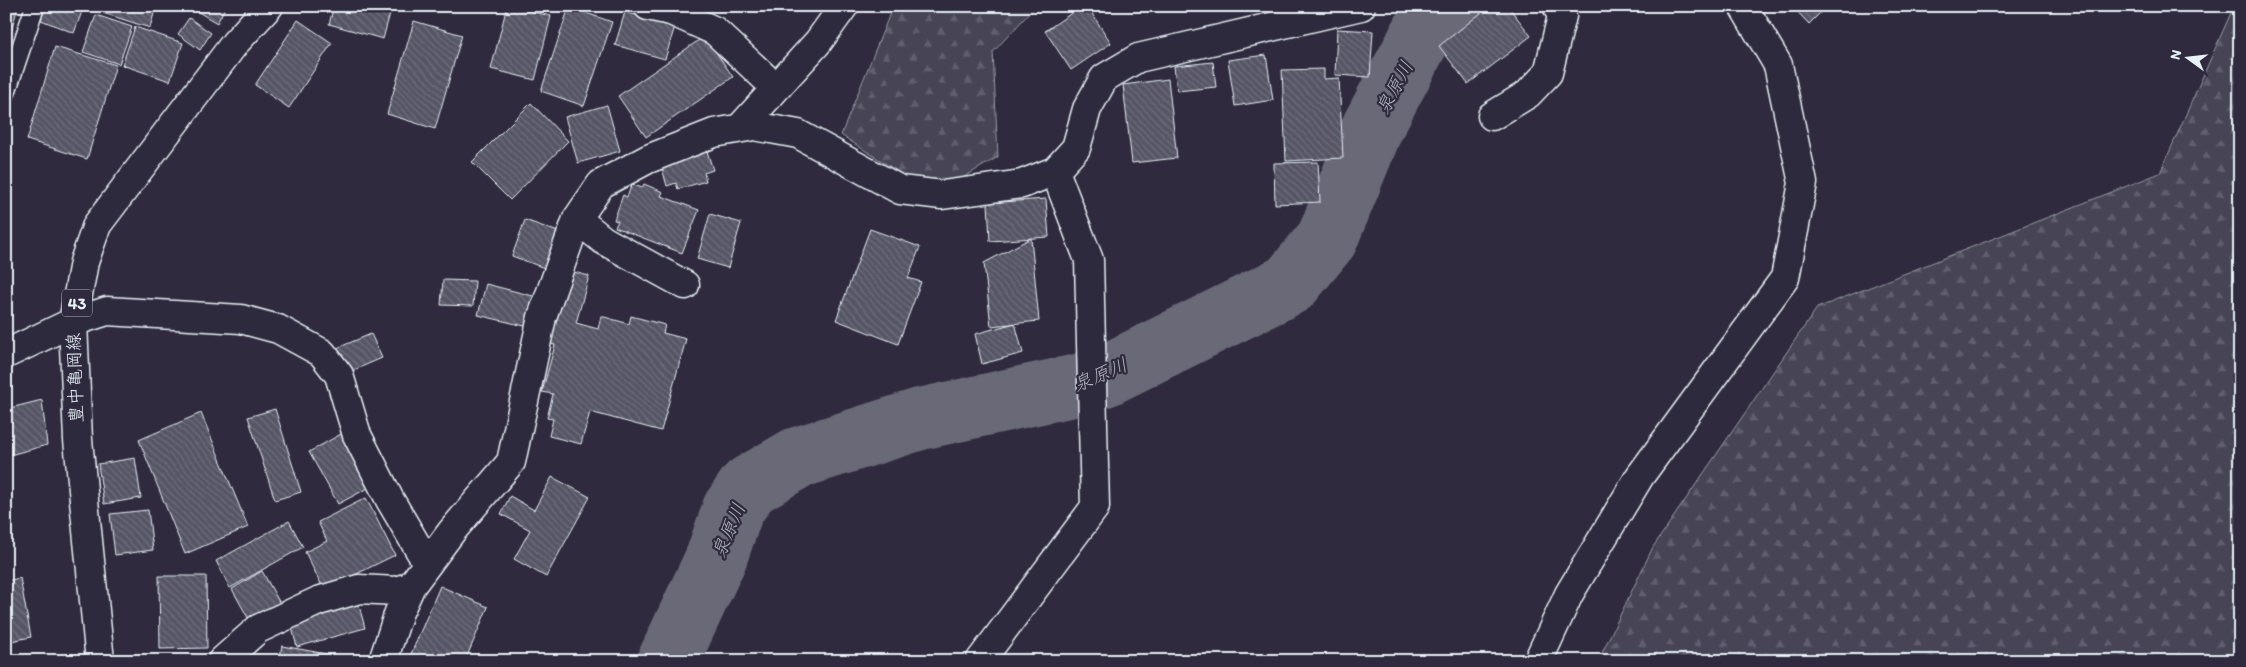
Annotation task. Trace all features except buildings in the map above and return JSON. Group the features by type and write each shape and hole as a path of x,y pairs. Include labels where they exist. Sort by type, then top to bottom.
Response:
{"street":[{"name":"豊中亀岡線","path":"100,661 78,440 73,322 84,262 97,225 236,43 269,6"},
{"path":"648,6 672,11 714,31 776,88"},
{"path":"740,128 818,42 844,6"},
{"path":"383,661 399,612 411,586 452,530 511,462 542,317 577,219 601,184 648,159 714,133 754,126 798,134 900,190 942,196 1022,184 1056,171 1076,148 1086,110 1104,78 1138,58 1361,6"},
{"path":"1492,116 1528,94 1548,74 1562,16 1557,6"},
{"path":"1538,661 1570,594 1640,476 1785,278 1803,183 1778,65 1744,6"},
{"path":"980,661 1095,507 1089,260 1056,171"},
{"path":"577,219 603,240 685,284"},
{"path":"6,354 73,322 107,311 241,319 278,329 322,353 339,375 358,435 390,500 427,563"},
{"path":"222,661 258,629 318,600 359,589 396,591 411,586"}],"lane":[{"path":"6,93 35,6"}],"green space":[{"path":"893,6 1036,6 993,52 998,157 959,180 908,178 841,135"},
{"path":"2234,6 2240,6 2240,661 1598,661 1653,547 1817,308 2160,173"}],"waterway":[{"name":"泉原川","path":"668,661 716,558 733,509 749,486 797,458 920,419 1082,384 1107,375 1290,284 1327,239 1373,126 1426,26 1450,6"}]}
